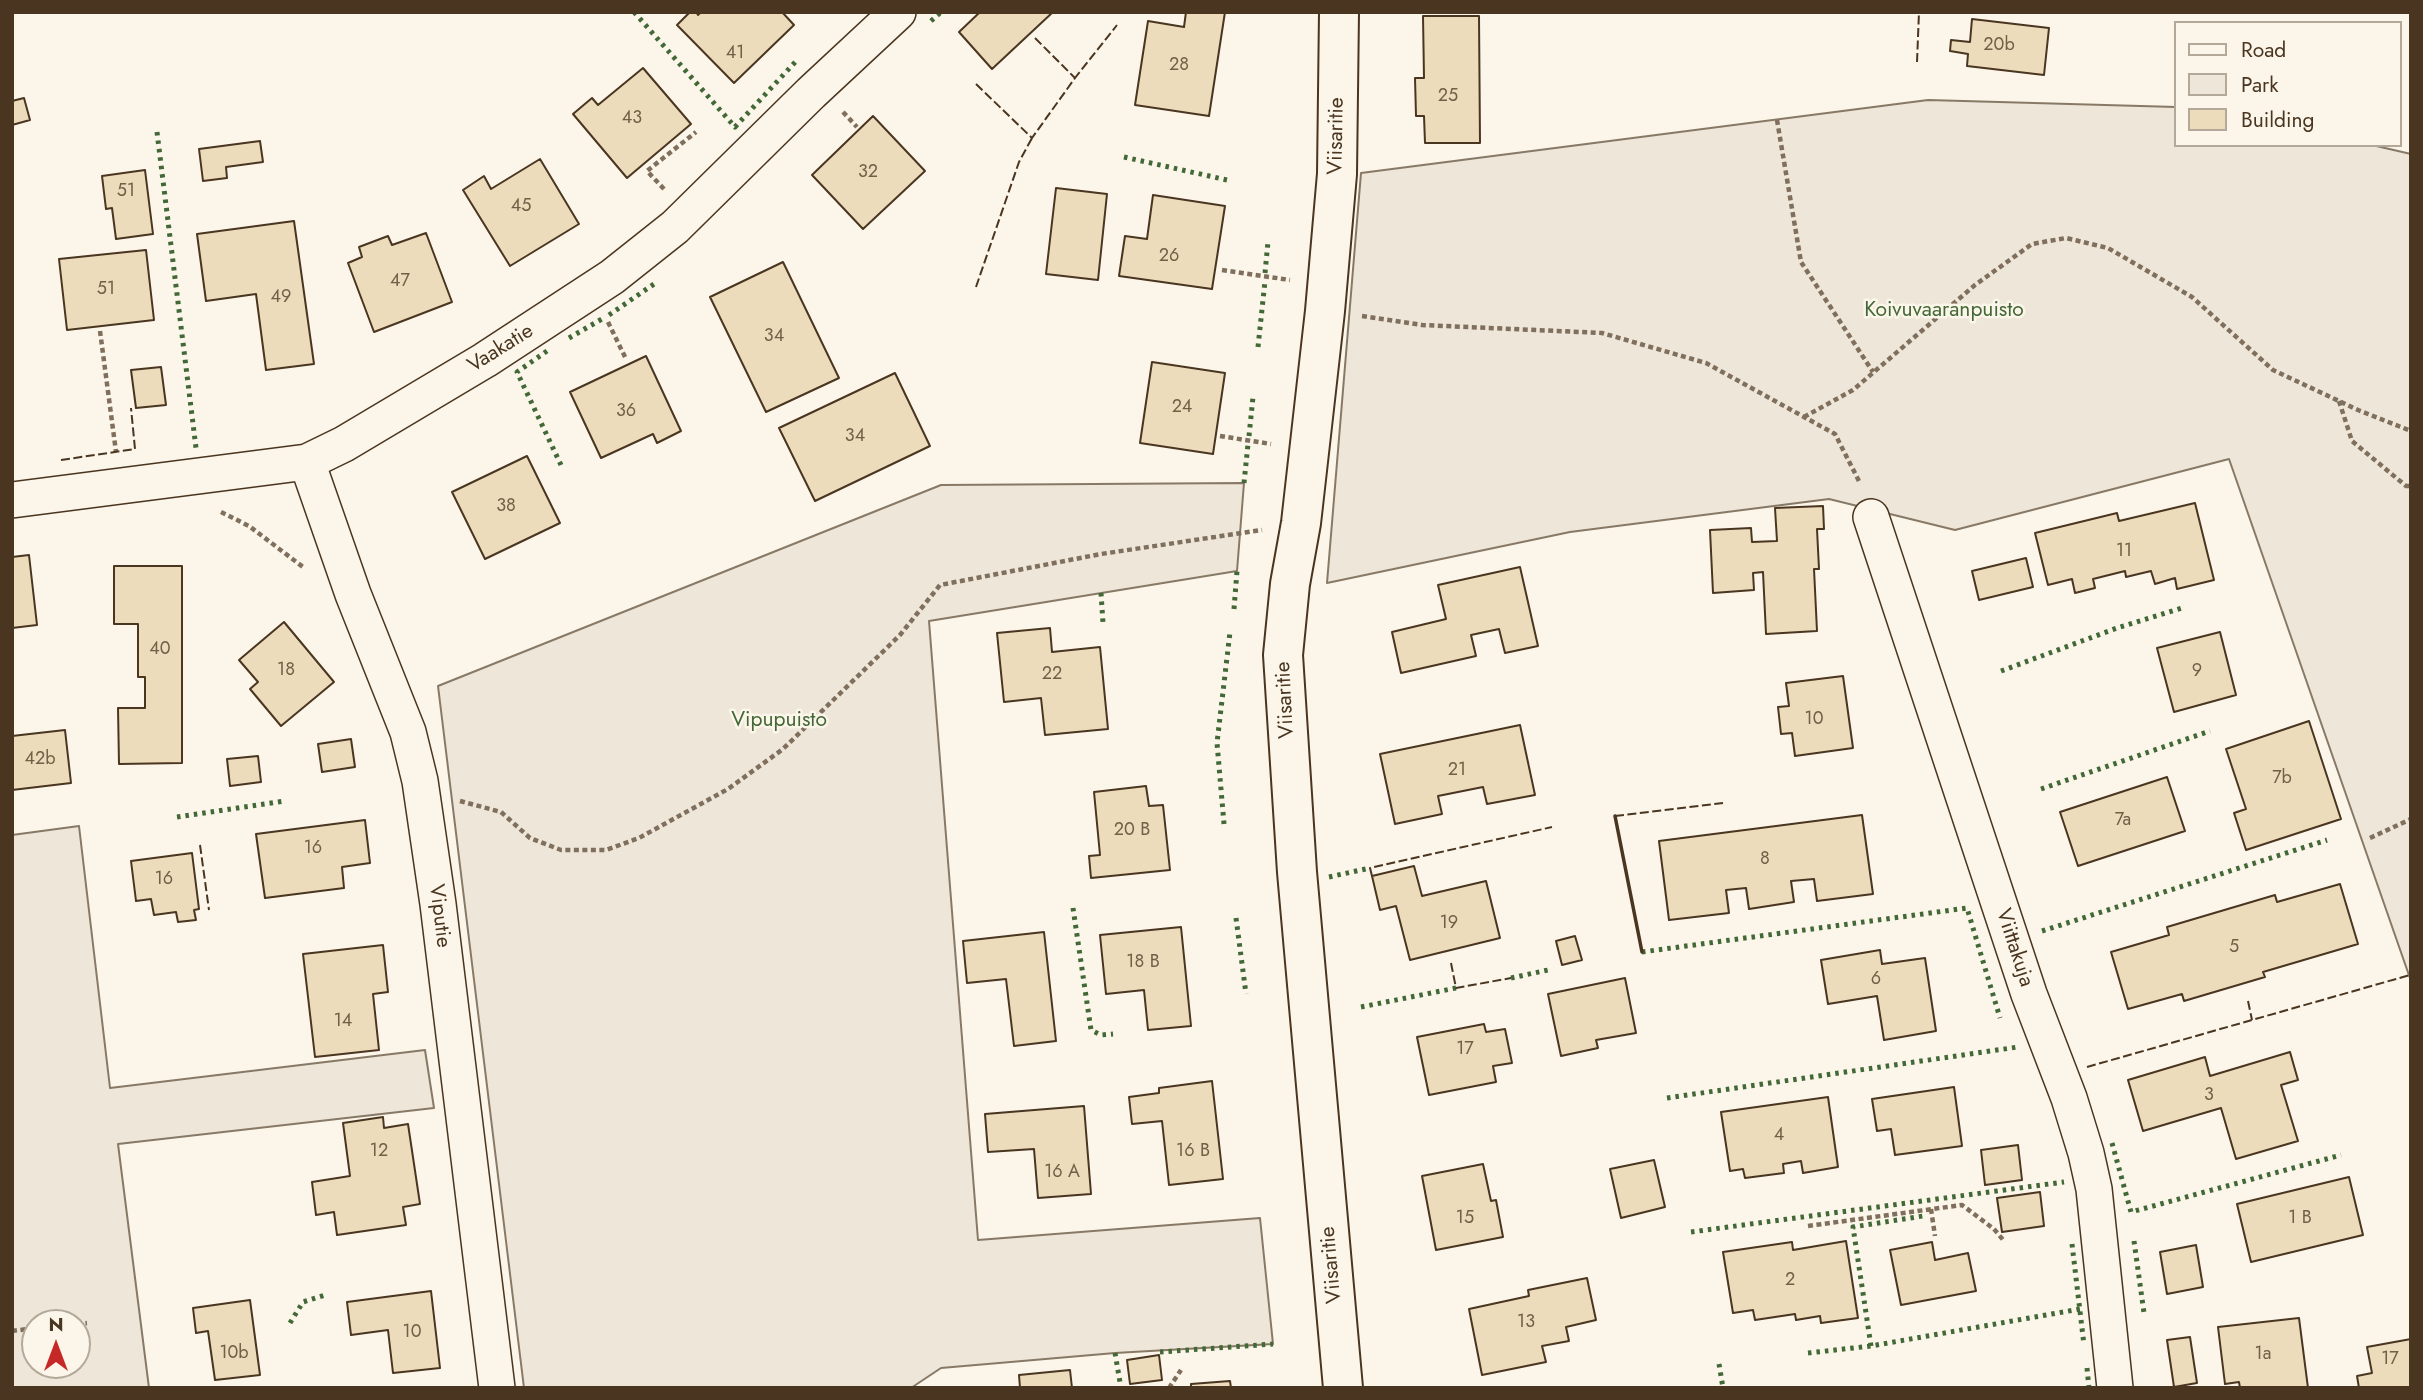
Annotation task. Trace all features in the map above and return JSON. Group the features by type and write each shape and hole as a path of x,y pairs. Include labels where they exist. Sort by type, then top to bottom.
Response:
{"street":[{"name":"Vaakatie","path":"12,500 307,462 344,444 485,360 606,281 688,215 898,12"},
{"name":"Viisaritie","path":"1339,12 1337,174 1325,311 1301,523 1290,584 1283,667 1297,872 1343,1388"},
{"name":"Viputie","path":"307,462 353,594 408,732 420,780 446,968 497,1388"},
{"name":"Viittakuja","path":"1871,517 2029,994 2071,1104 2086,1153 2094,1189 2115,1388"}],"path":[{"path":"1777,120 1801,262 1873,372"},
{"path":"688,215 647,171 696,132"},
{"path":"1804,417 1853,390 1975,285 2032,244 2066,238 2108,248 2192,297 2273,370 2411,431"},
{"path":"1222,270 1294,281"},
{"path":"1325,311 1422,325 1602,333 1706,363 1835,434 1858,476 1871,517"},
{"path":"100,331 120,486"},
{"path":"2339,401 2352,441 2406,486 2411,486"},
{"path":"1220,436 1279,446"},
{"path":"217,510 249,526 318,577 353,594"},
{"path":"420,780 444,797 501,812 530,838 561,850 607,850 639,838 728,789 783,749 900,635 940,585 1101,554 1301,523"},
{"path":"2370,838 2411,819"},
{"path":"1808,1227 1962,1205 1994,1229 2004,1241"},
{"path":"1931,1209 1935,1236"},
{"path":"1169,1388 1181,1370"}],"green space":[{"name":"Koivuvaaranpuisto","path":"1928,100 2174,107 2174,147 2381,147 2411,154 2411,981 2229,459 1955,530 1829,499 1570,532 1327,583 1361,173"},
{"name":"Vipupuisto","path":"1244,483 1237,571 929,621 978,1240 1260,1218 1273,1344 1115,1353 941,1368 911,1388 524,1388 438,686 941,485"},
{"path":"79,826 110,1088 425,1050 434,1108 118,1144 149,1388 12,1388 12,835"}],"building":[{"path":"690,12 696,12 698,15 701,12 782,12 794,25 734,83 677,25"},
{"path":"980,12 1053,12 992,69 959,32"},
{"path":"1186,12 1225,12 1209,116 1135,105 1148,21 1184,27"},
{"path":"1423,16 1479,16 1480,143 1425,143 1424,116 1416,116 1415,78 1424,78"},
{"path":"1972,19 2049,28 2044,75 1967,66 1968,54 1950,51 1951,40 1970,42"},
{"path":"643,68 691,124 627,178 573,114 592,98 598,105"},
{"path":"24,98 30,120 12,125 12,101"},
{"path":"873,116 925,171 863,229 812,175"},
{"path":"260,141 263,162 226,167 227,178 203,181 199,149"},
{"path":"540,159 579,224 510,266 463,190 484,176 491,189"},
{"path":"145,170 153,234 116,239 112,208 106,209 102,176"},
{"path":"1056,188 1107,194 1098,280 1046,274"},
{"path":"1153,195 1225,206 1212,289 1119,276 1125,236 1147,239"},
{"path":"294,221 314,364 266,370 256,294 206,301 197,234"},
{"path":"426,233 452,302 374,332 348,263 362,257 359,247 388,236 392,245"},
{"path":"146,250 154,320 67,330 59,259"},
{"path":"783,262 839,378 766,412 710,297"},
{"path":"646,356 681,431 657,443 653,434 601,458 570,392"},
{"path":"1152,362 1225,373 1213,454 1140,443"},
{"path":"161,367 166,405 136,408 131,370"},
{"path":"895,373 930,446 815,501 779,428"},
{"path":"527,456 560,523 485,559 452,492"},
{"path":"2195,503 2214,580 2177,589 2175,578 2155,584 2151,571 2126,577 2125,571 2093,579 2095,588 2075,593 2072,579 2048,585 2035,533 2117,513 2119,521"},
{"path":"1823,506 1824,529 1817,529 1819,569 1814,569 1817,631 1766,634 1763,572 1753,573 1754,590 1713,593 1710,530 1751,528 1752,542 1777,541 1775,508"},
{"path":"29,555 37,625 12,628 12,557"},
{"path":"2026,558 2033,587 1979,600 1972,571"},
{"path":"114,566 182,566 182,763 119,764 118,708 145,708 145,677 138,677 138,624 114,624"},
{"path":"1520,567 1538,646 1505,653 1499,629 1471,635 1476,656 1401,673 1392,632 1446,619 1438,585"},
{"path":"284,622 334,682 281,726 250,689 258,682 239,660"},
{"path":"1050,628 1052,652 1100,647 1108,729 1045,735 1041,698 1004,702 997,633"},
{"path":"2220,632 2236,695 2174,712 2157,648"},
{"path":"1843,676 1853,748 1795,756 1792,733 1781,734 1778,707 1789,706 1786,683"},
{"path":"2309,721 2341,819 2246,850 2234,813 2246,809 2226,749"},
{"path":"1520,725 1535,795 1487,804 1483,787 1438,796 1442,814 1395,824 1380,754"},
{"path":"65,730 71,783 12,790 12,736"},
{"path":"351,739 355,767 322,772 318,744"},
{"path":"258,756 261,782 230,786 227,759"},
{"path":"2167,777 2185,831 2078,866 2060,812"},
{"path":"1146,786 1149,806 1163,805 1170,870 1091,878 1089,856 1100,855 1094,792"},
{"path":"1862,815 1873,894 1817,901 1814,879 1791,881 1794,902 1749,909 1746,888 1726,890 1729,913 1669,920 1659,841"},
{"path":"365,820 370,863 342,867 344,888 265,898 256,834"},
{"path":"192,853 199,909 194,910 196,920 178,922 176,912 154,915 151,899 136,901 131,861"},
{"path":"1414,866 1422,896 1486,881 1500,938 1410,960 1396,906 1380,910 1372,876"},
{"path":"2340,884 2358,944 2263,972 2265,977 2184,1001 2182,994 2128,1009 2111,952 2169,935 2167,927 2275,895 2277,902"},
{"path":"1181,927 1191,1026 1148,1030 1144,990 1106,994 1100,935"},
{"path":"1044,932 1056,1041 1014,1046 1006,979 967,983 963,941"},
{"path":"1575,936 1582,960 1562,965 1556,941"},
{"path":"383,945 388,992 373,994 379,1050 315,1057 303,954"},
{"path":"1880,950 1882,964 1925,958 1936,1031 1884,1040 1877,996 1828,1004 1821,960"},
{"path":"1625,978 1636,1033 1596,1040 1598,1048 1561,1056 1548,994"},
{"path":"1484,1024 1486,1032 1505,1029 1512,1063 1493,1066 1496,1082 1429,1095 1417,1037"},
{"path":"2290,1052 2298,1080 2281,1085 2298,1141 2236,1159 2221,1108 2143,1131 2128,1080 2205,1057 2210,1076"},
{"path":"1212,1081 1223,1179 1169,1185 1162,1121 1132,1124 1129,1097 1159,1093 1159,1088"},
{"path":"1954,1087 1962,1146 1895,1155 1891,1129 1877,1131 1872,1099"},
{"path":"1828,1097 1838,1167 1803,1173 1801,1161 1783,1164 1784,1173 1745,1178 1743,1169 1730,1171 1721,1112"},
{"path":"1084,1106 1091,1194 1038,1198 1034,1149 988,1152 985,1114"},
{"path":"383,1117 384,1128 408,1124 420,1204 403,1207 406,1225 337,1235 334,1212 316,1215 312,1182 350,1176 343,1123"},
{"path":"2018,1145 2022,1180 1985,1185 1981,1150"},
{"path":"1654,1160 1665,1207 1621,1218 1610,1169"},
{"path":"1483,1164 1491,1201 1496,1200 1503,1237 1436,1250 1422,1176"},
{"path":"2349,1177 2363,1235 2251,1262 2237,1204"},
{"path":"2040,1192 2044,1226 2002,1232 1997,1198"},
{"path":"1846,1241 1858,1318 1821,1323 1820,1316 1796,1320 1795,1314 1755,1320 1753,1310 1733,1313 1723,1252 1792,1242 1793,1250"},
{"path":"1932,1242 1935,1260 1968,1253 1976,1291 1901,1305 1890,1250"},
{"path":"2196,1245 2203,1287 2167,1294 2160,1252"},
{"path":"1587,1278 1596,1320 1566,1327 1569,1341 1542,1346 1546,1362 1482,1375 1469,1309 1529,1296 1528,1290"},
{"path":"431,1291 440,1368 393,1373 388,1330 351,1335 347,1302"},
{"path":"250,1300 260,1375 215,1380 208,1331 196,1333 193,1308"},
{"path":"2299,1318 2308,1388 2240,1388 2239,1382 2225,1384 2218,1327"},
{"path":"2190,1337 2197,1383 2174,1387 2167,1340"},
{"path":"2411,1339 2411,1388 2359,1388 2357,1376 2372,1373 2367,1347"},
{"path":"1159,1355 1162,1380 1130,1384 1127,1360"},
{"path":"1070,1370 1072,1388 1020,1388 1019,1375"},
{"path":"1230,1381 1231,1388 1191,1388 1191,1384"}],"hedge":[{"path":"634,12 735,127 798,59"},
{"path":"931,21 941,12"},
{"path":"157,132 196,448"},
{"path":"1124,157 1227,180"},
{"path":"1265,273 1268,242"},
{"path":"1258,347 1265,281"},
{"path":"609,315 654,284"},
{"path":"569,338 602,319"},
{"path":"547,351 517,372 561,465"},
{"path":"1249,436 1253,397"},
{"path":"1244,483 1248,444"},
{"path":"1234,609 1237,571"},
{"path":"1101,593 1103,623"},
{"path":"2001,671 2117,628 2185,607"},
{"path":"1224,824 1217,743 1230,632"},
{"path":"2041,789 2210,731"},
{"path":"177,817 285,801"},
{"path":"2042,931 2327,840"},
{"path":"1329,877 1370,868"},
{"path":"1073,908 1091,1030 1101,1035 1113,1034"},
{"path":"1642,952 1967,908 2000,1018"},
{"path":"1236,918 1246,994"},
{"path":"1511,978 1548,970"},
{"path":"1361,1007 1456,988"},
{"path":"1667,1098 2018,1047"},
{"path":"2112,1143 2131,1212 2341,1155"},
{"path":"1691,1232 2064,1182"},
{"path":"1871,1346 1853,1227 1923,1216"},
{"path":"2134,1241 2144,1313"},
{"path":"2072,1244 2084,1345"},
{"path":"290,1323 303,1302 325,1295"},
{"path":"1808,1353 1871,1346 2080,1309"},
{"path":"1160,1352 1273,1344"},
{"path":"1115,1353 1121,1388"},
{"path":"1719,1364 1723,1388"},
{"path":"2087,1368 2089,1388"}],"fence":[{"path":"1917,62 1919,12"},
{"path":"976,84 1032,138 1117,25"},
{"path":"1035,38 1075,78"},
{"path":"976,287 1019,162 1032,138"},
{"path":"61,460 135,449 131,408"},
{"path":"1615,816 1723,803"},
{"path":"1372,876 1370,868 1552,827"},
{"path":"200,845 209,910"},
{"path":"1451,963 1456,988 1511,978"},
{"path":"2087,1067 2410,975"},
{"path":"2248,1001 2252,1020"}],"wall":[{"path":"1615,816 1642,952"}]}
